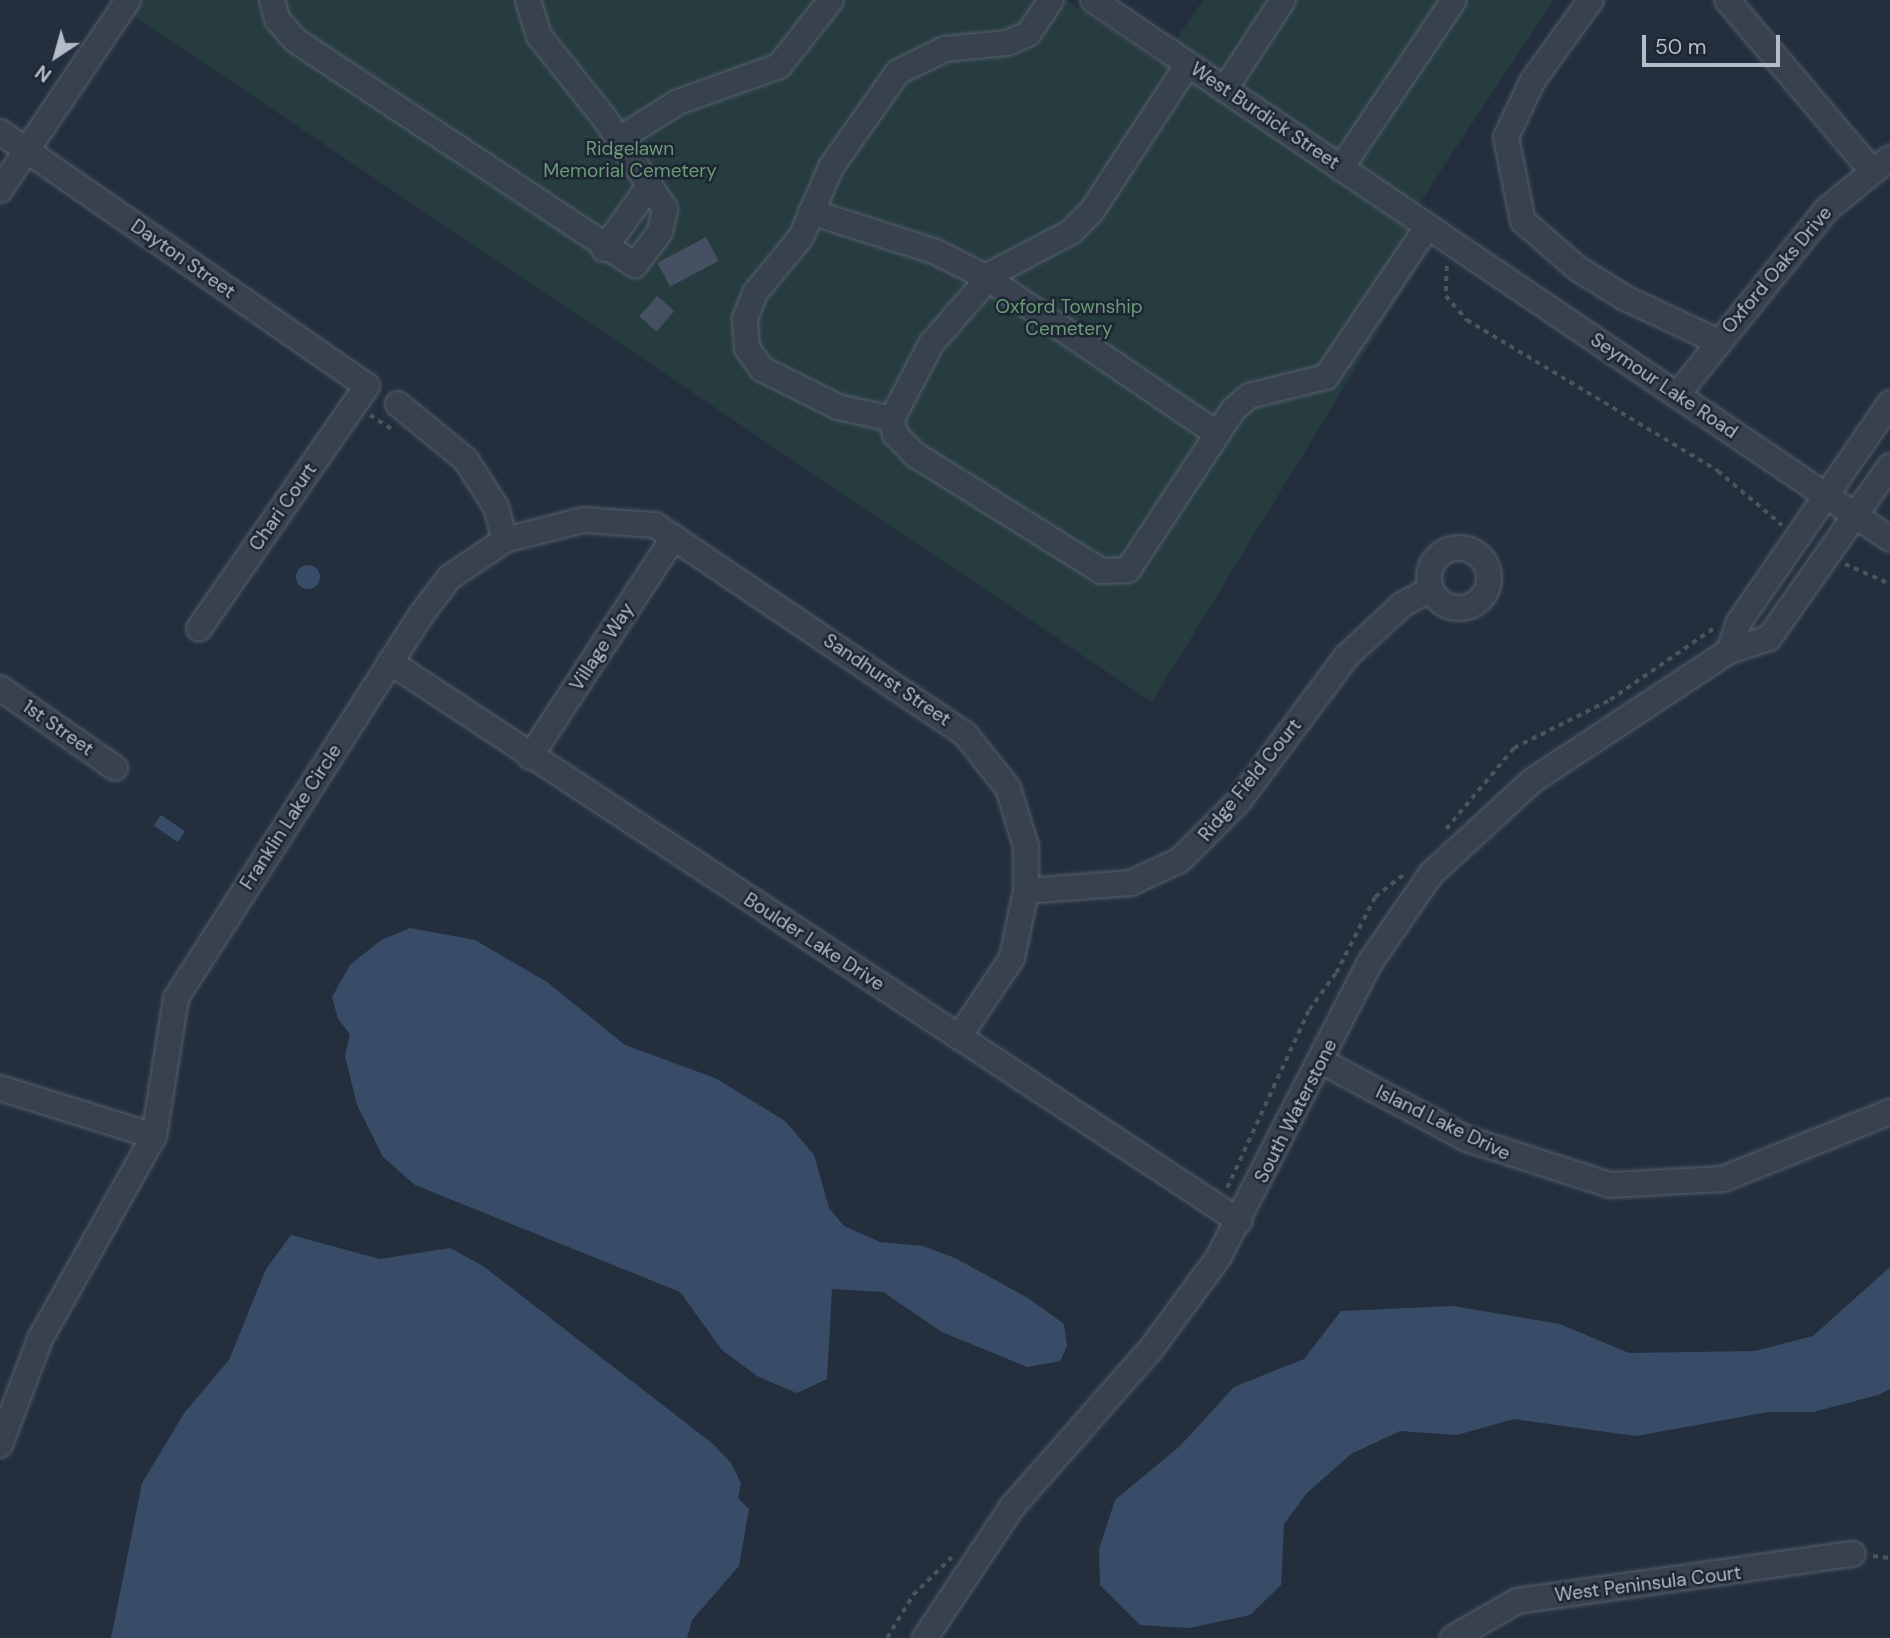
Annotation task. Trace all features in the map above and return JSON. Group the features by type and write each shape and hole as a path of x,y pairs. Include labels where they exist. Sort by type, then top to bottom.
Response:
{"street":[{"path":"0,190 128,0"},
{"path":"272,0 277,19 295,40 604,248 635,265 644,257 665,209 619,139 538,36 528,0"},
{"path":"619,139 678,102 779,66 831,0"},
{"path":"891,419 872,420 789,386 762,369 747,348 745,319 755,293 801,237 831,167 898,72 945,48 1007,43 1028,34 1051,0"},
{"name":"West Burdick Street","path":"1093,0 1433,229"},
{"path":"1225,89 1283,0"},
{"path":"1341,168 1454,0"},
{"path":"1591,0 1533,80 1506,138 1523,222 1625,298 1717,341"},
{"path":"1727,0 1880,164"},
{"path":"1188,64 1091,212 1071,232 987,278 931,344 891,419 895,434 914,454 1116,575 1128,570 1216,433 1250,396 1326,377 1433,229"},
{"name":"Dayton Street","path":"0,132 361,395"},
{"name":"Oxford Oaks Drive","path":"1677,395 1717,341 1827,209 1880,164"},
{"path":"604,248 650,185"},
{"path":"811,212 936,252 987,278 1216,433"},
{"name":"Seymour Lake Road","path":"1433,229 1890,539"},
{"name":"Chari Court","path":"200,629 361,395"},
{"path":"398,404 466,460 496,507 505,540"},
{"path":"1729,651 1739,622 1890,404"},
{"name":"South Waterstone","path":"925,1638 997,1527 1151,1349 1239,1221 1401,912 1475,827 1532,781 1729,651 1769,638 1890,466"},
{"name":"Sandhurst Street","path":"505,540 583,520 654,526 965,734 1008,788 1026,846 1026,891 1012,958 959,1037"},
{"name":"Village Way","path":"530,757 674,537"},
{"name":"Franklin Lake Circle","path":"0,1445 40,1339 154,1136 176,998 390,662 450,576 505,540"},
{"name":"Ridge Field Court","path":"1026,891 1131,883 1180,860 1238,802 1347,656 1403,604 1431,589"},
{"name":"Boulder Lake Drive","path":"390,662 530,757 1239,1221"},
{"name":"1st Street","path":"0,688 115,768"},
{"name":"Island Lake Drive","path":"1321,1061 1467,1139 1610,1185 1723,1179 1890,1112"},
{"path":"0,1088 154,1136"},
{"name":"West Peninsula Court","path":"1453,1638 1517,1601 1853,1554"}],"path":[{"path":"1447,266 1446,296 1467,320 1718,471 1750,504 1798,536"},
{"path":"361,395 403,436"},
{"path":"1828,553 1890,584"}],"green space":[{"name":"Oxford Township Cemetery","path":"110,0 1066,0 1160,63 1203,0 1554,0 1403,228 1430,246 1152,702"}],"water":[{"path":"308,565 317,568 320,577 317,586 308,589 299,586 296,577 299,568"},
{"path":"161,815 185,831 178,842 154,826"},
{"path":"410,928 475,940 547,982 625,1045 715,1078 785,1121 814,1155 829,1208 844,1226 880,1242 923,1246 955,1258 1028,1298 1064,1324 1067,1346 1060,1361 1027,1367 942,1332 883,1292 832,1289 827,1379 797,1393 757,1376 722,1350 680,1292 415,1185 383,1157 357,1105 345,1056 350,1034 338,1019 332,997 350,965 381,940"},
{"path":"291,1235 380,1259 450,1248 483,1266 713,1444 731,1463 741,1483 738,1498 749,1509 739,1566 692,1620 687,1638 111,1638 142,1483 185,1412 229,1360 266,1269"},
{"path":"1890,1267 1890,1389 1878,1395 1813,1412 1768,1412 1636,1436 1514,1419 1457,1435 1400,1431 1351,1454 1307,1493 1284,1524 1281,1585 1250,1615 1189,1628 1140,1625 1100,1585 1099,1549 1115,1500 1180,1446 1234,1387 1304,1359 1341,1311 1453,1306 1560,1324 1629,1353 1755,1351 1813,1336"}],"building":[{"path":"706,237 719,261 670,287 657,263"},
{"path":"657,296 674,311 657,331 639,316"}],"park label":[{"name":"Ridgelawn Memorial Cemetery","path":"630,160"}]}
